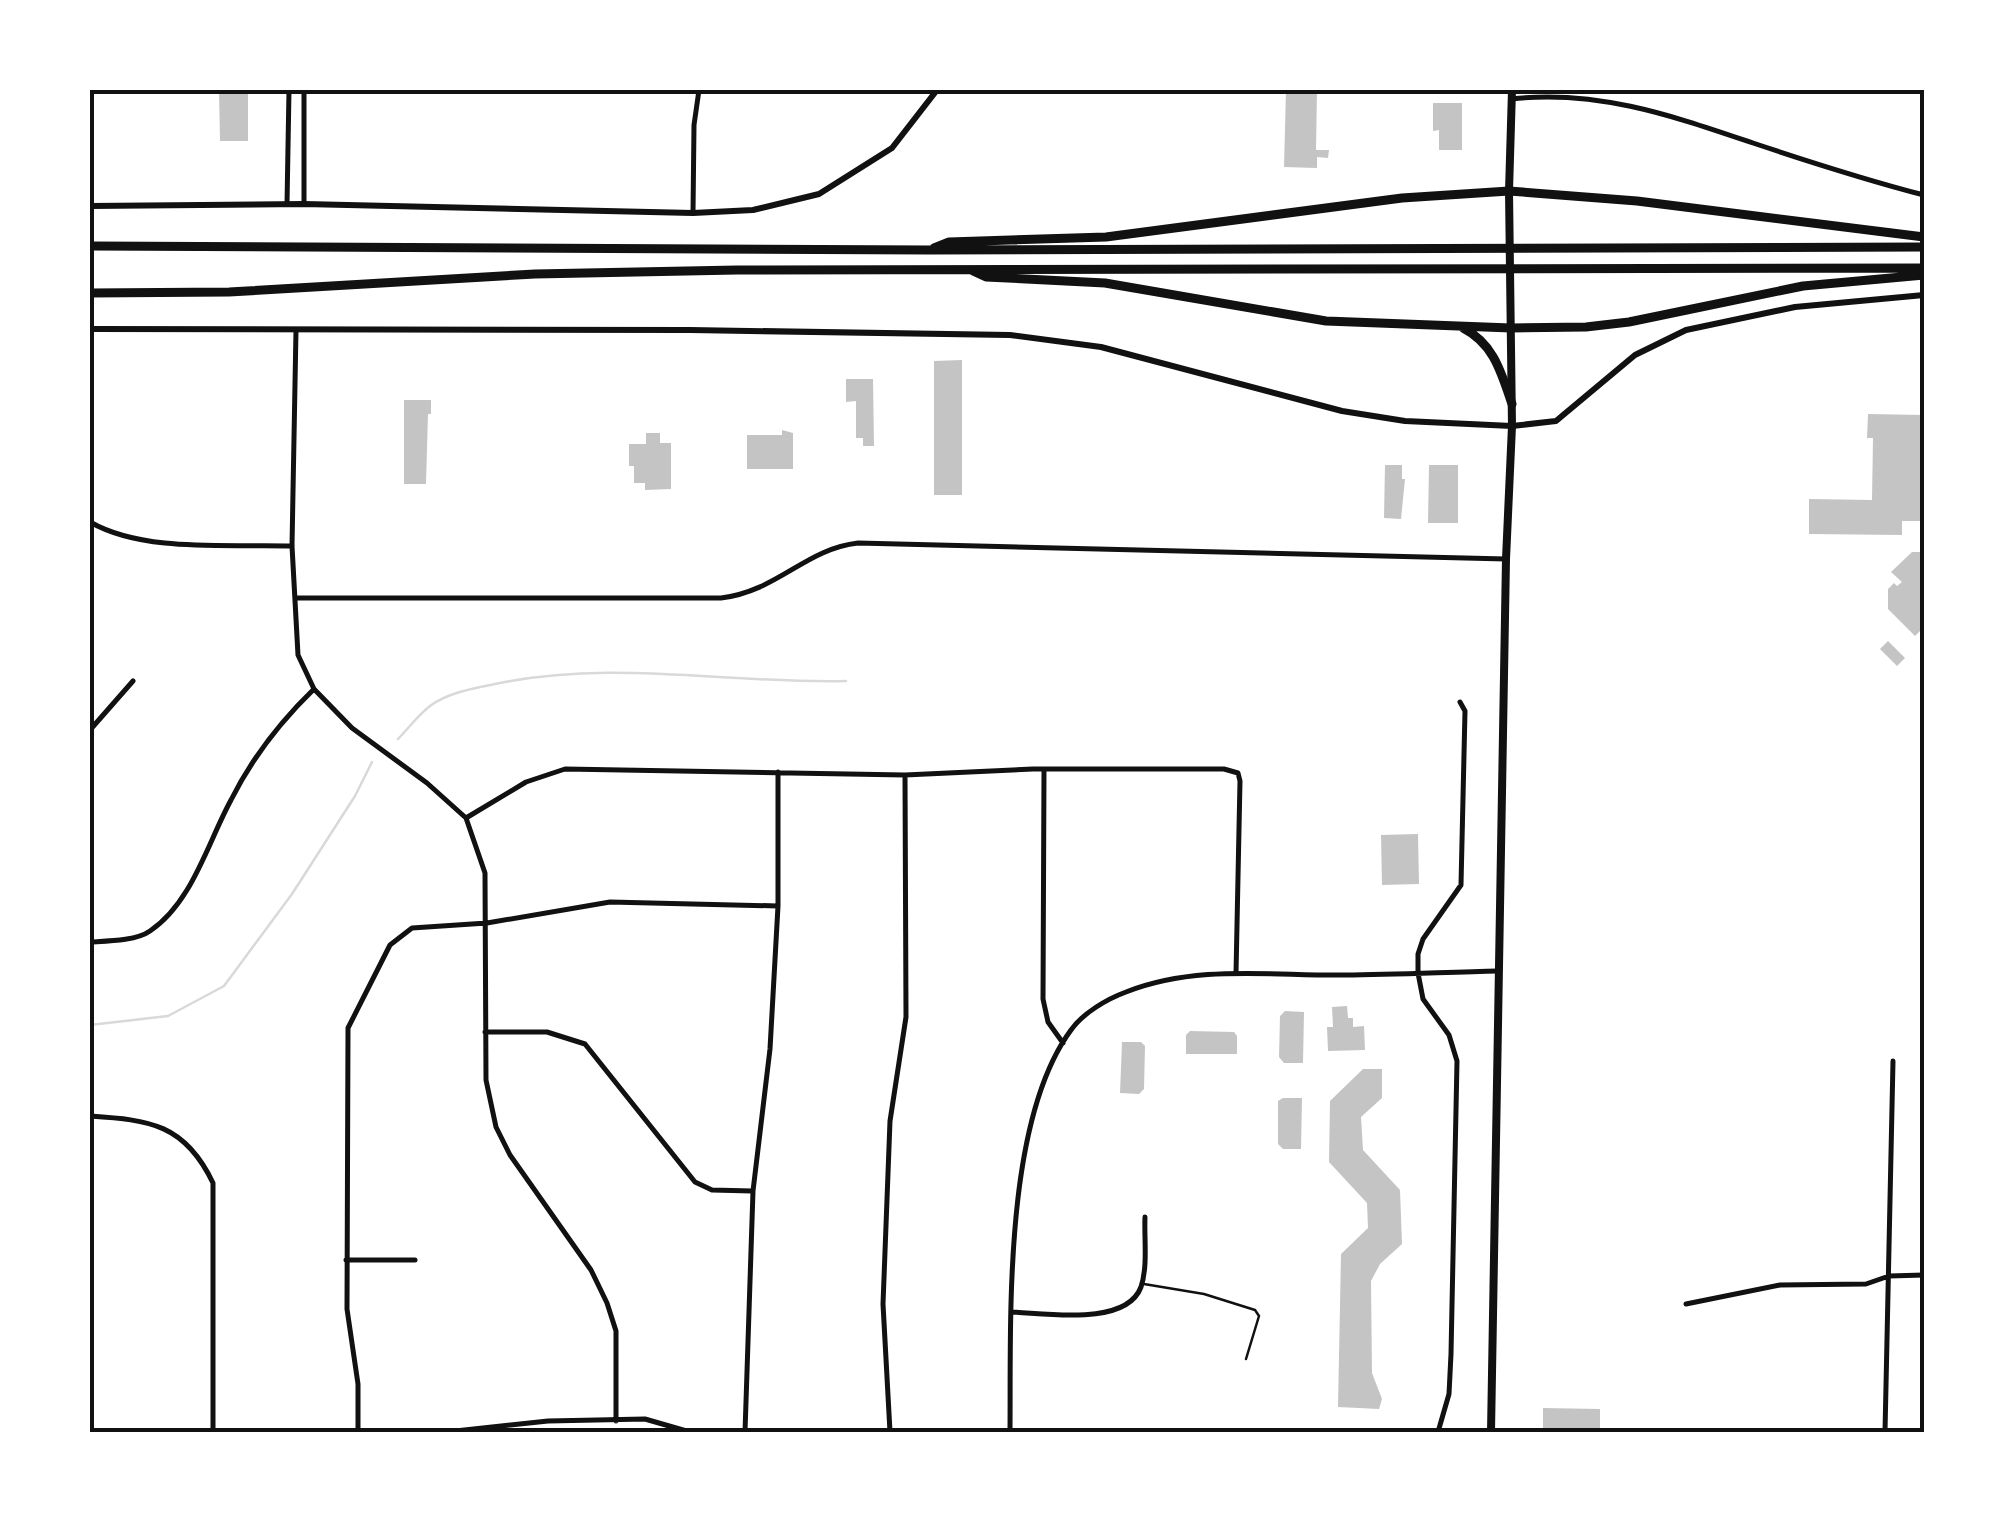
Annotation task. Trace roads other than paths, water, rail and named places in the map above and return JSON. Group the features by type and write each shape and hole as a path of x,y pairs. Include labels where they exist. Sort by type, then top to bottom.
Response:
{"highway":[{"path":"930,250 949,242 1106,237 1402,198 1510,190 1924,237"},
{"path":"90,246 930,250 1924,246"},
{"path":"90,292 249,291 554,274 1924,268"},
{"path":"970,270 986,277 1106,283 1326,321 1511,328 1629,322 1788,288 1924,275"},
{"path":"1460,326 1480,337 1488,347 1512,404"}],"main road":[{"path":"1491,1432 1506,559 1512,426 1509,93"}],"street":[{"path":"287,204 289,90"},
{"path":"304,90 304,204"},
{"path":"692,213 694,125 699,90"},
{"path":"90,206 304,204 692,213 752,210 820,194 892,148 937,90"},
{"path":"1509,93 1622,103 1924,194"},
{"path":"90,329 690,330 1010,336 1065,340 1120,352 1342,411 1406,421 1512,426 1556,421 1635,355 1686,330 1794,307 1924,295"},
{"path":"296,330 292,546 298,654 314,689 352,728 415,773 466,818 485,872 486,1080 496,1127 510,1155 591,1270 607,1303 616,1331 616,1422"},
{"path":"90,522 113,535 152,542 292,546"},
{"path":"295,598 721,598 765,587 826,550 858,543 1506,559"},
{"path":"90,730 133,680"},
{"path":"90,942 148,933 175,906 261,750 314,689"},
{"path":"1438,1432 1449,1394 1457,1061 1449,1035 1423,999 1418,954 1423,940 1461,885 1465,711 1460,702"},
{"path":"466,818 526,782 565,769 905,775 1224,769 1238,773 1241,789 1236,972"},
{"path":"1044,770 1043,999 1048,1022 1063,1043"},
{"path":"745,1432 753,1191 770,1049 778,906 778,772"},
{"path":"890,1432 883,1304 890,1121 906,1017 905,775"},
{"path":"358,1432 358,1384 347,1309 348,1028 390,945 412,928 487,923 610,902 778,906"},
{"path":"1010,1432 1011,1312 1027,1143 1035,1106 1063,1043 1086,1015 1124,992 1161,982 1236,972 1498,972"},
{"path":"485,1032 547,1032 586,1044 695,1182 712,1190 753,1191"},
{"path":"1884,1432 1893,1060"},
{"path":"90,1116 154,1123 177,1134 202,1161 213,1183 212,1432"},
{"path":"1011,1312 1104,1314 1127,1304 1142,1284 1145,1216"},
{"path":"346,1260 415,1260"},
{"path":"1686,1304 1780,1285 1866,1284 1889,1276 1924,1276"},
{"path":"446,1432 548,1421 645,1419 690,1432"}],"lane":[{"path":"1142,1284 1204,1294 1254,1310 1259,1316 1246,1358"}],"waterway":[{"path":"398,739 437,701 478,687 539,677 627,673 846,681"},
{"path":"90,1025 168,1016 224,986 292,894 355,796 372,762"}]}
